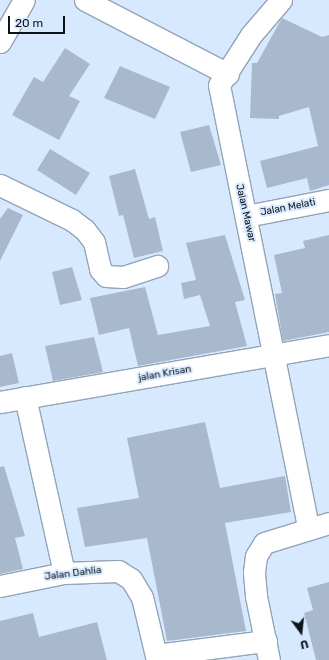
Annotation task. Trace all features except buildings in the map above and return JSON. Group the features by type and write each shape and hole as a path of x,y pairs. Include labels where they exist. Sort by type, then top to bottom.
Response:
{"street":[{"path":"0,42 24,0"},
{"path":"85,0 228,74"},
{"name":"Jalan Mawar","path":"281,0 250,35 228,74 219,85 308,527"},
{"path":"0,185 72,220 85,230 94,242 100,269 106,276 123,276 157,266"},
{"name":"Jalan Melati","path":"246,216 329,200"},
{"name":"jalan Krisan","path":"0,402 329,345"},
{"path":"25,397 64,573"},
{"path":"157,658 267,650 256,596 254,572 256,556 264,543 308,527 329,523"},
{"name":"Jalan Dahlia","path":"0,586 64,573 118,571 132,579 142,597 157,658"}]}
